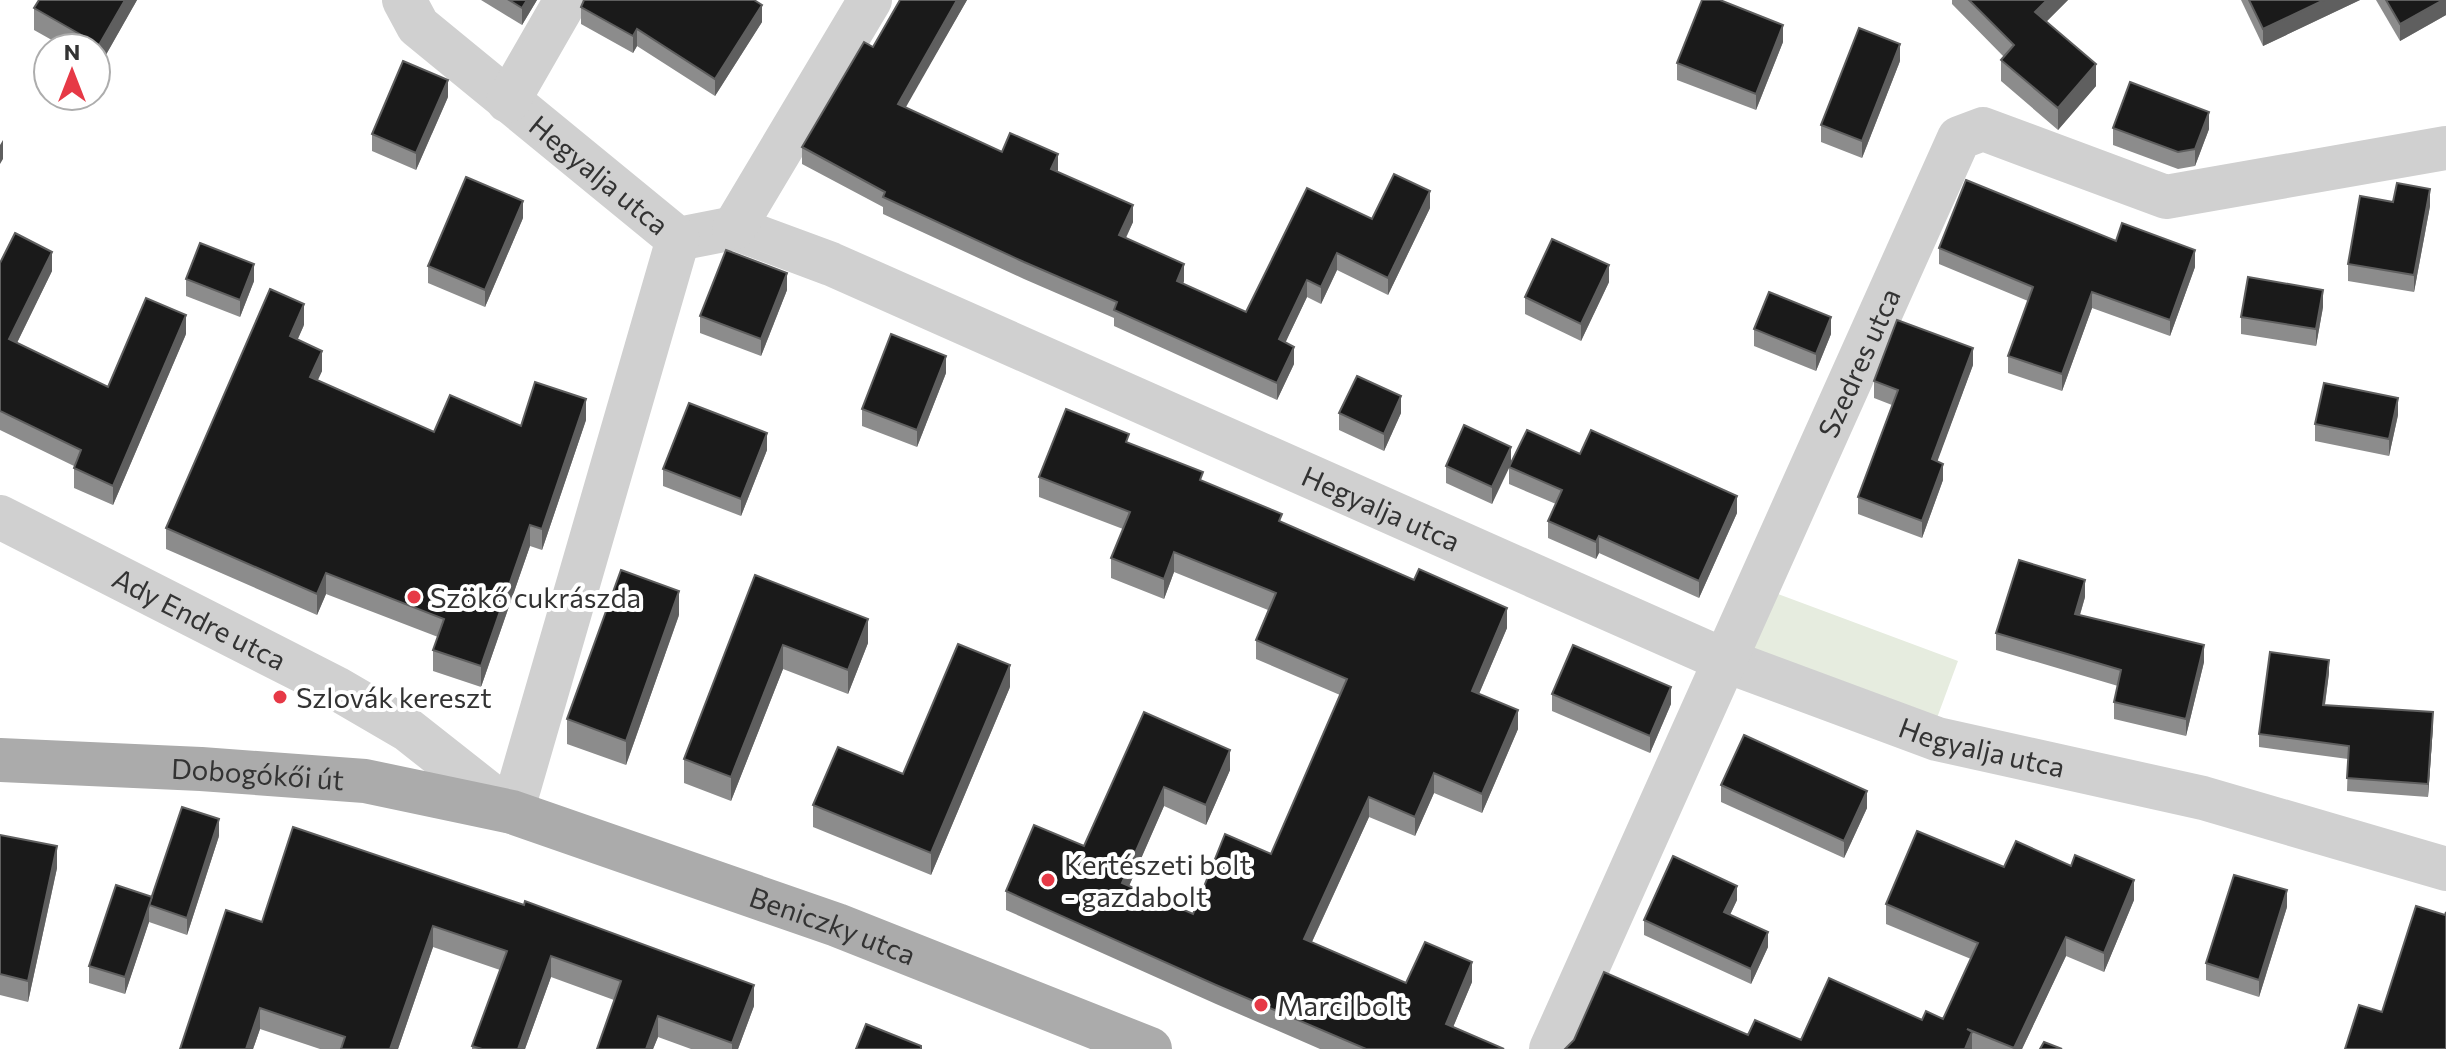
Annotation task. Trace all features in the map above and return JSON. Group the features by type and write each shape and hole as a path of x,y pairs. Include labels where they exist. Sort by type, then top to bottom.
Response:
{"main road":[{"name":"Dobogókői út","path":"0,760 201,769 365,781 512,812"},
{"name":"Beniczky utca","path":"512,812 837,925 1150,1049"}],"street":[{"path":"508,101 566,0"},
{"path":"734,228 870,0"},
{"name":"Hegyalja utca","path":"419,9 508,101 678,239 734,228 831,264 1724,660 1937,739 2203,798 2446,869"},
{"name":"Szedres utca","path":"1551,1049 1959,138 1983,129 2166,197 2446,148"},
{"path":"512,812 678,239"},
{"name":"Ady Endre utca","path":"0,517 336,688 408,730 512,812"}],"shaded area":[{"path":"1770,591 1958,661 1934,726 1741,656"}],"building":[{"path":"39,0 125,0 107,32 76,32 34,8"},
{"path":"509,0 527,0 522,8"},
{"path":"584,0 754,0 762,5 715,79 637,29 633,36 581,7"},
{"path":"900,0 957,0 898,104 1002,152 1010,133 1058,154 1051,169 1133,205 1119,235 1184,264 1177,281 1246,312 1307,188 1372,219 1394,174 1430,191 1388,278 1337,253 1321,287 1307,280 1279,339 1294,347 1277,383 1114,310 1117,302 883,197 885,192 802,147 864,42 873,47"},
{"path":"1702,0 1720,0 1783,25 1756,94 1677,63"},
{"path":"1969,0 2047,0 2035,12 2096,64 2058,108 2001,60 2014,45"},
{"path":"2249,0 2324,0 2263,29"},
{"path":"2386,0 2443,0 2400,24"},
{"path":"1859,28 1900,44 1862,141 1821,125"},
{"path":"403,61 448,80 416,153 372,134"},
{"path":"2130,82 2209,112 2195,149 2178,152 2113,128"},
{"path":"466,177 523,201 485,290 428,266"},
{"path":"1966,180 2116,241 2122,223 2195,250 2170,320 2092,292 2062,374 2008,356 2033,287 1939,248"},
{"path":"2397,183 2430,189 2414,275 2348,264 2360,196 2393,202"},
{"path":"15,233 52,252 9,339 108,387 146,298 186,315 113,486 74,468 81,450 0,411 0,263"},
{"path":"1552,239 1609,265 1581,324 1525,297"},
{"path":"200,243 254,264 240,300 186,279"},
{"path":"726,250 787,273 761,339 700,316"},
{"path":"2248,277 2323,290 2316,329 2241,317"},
{"path":"270,289 304,304 290,336 322,351 310,377 434,432 450,395 521,426 535,382 586,399 542,529 530,525 481,666 433,650 444,619 326,573 317,594 166,528"},
{"path":"1769,292 1831,317 1816,354 1754,329"},
{"path":"1897,320 1973,348 1932,459 1943,464 1922,521 1858,497 1898,390 1874,381"},
{"path":"891,334 946,356 917,430 862,409"},
{"path":"1357,376 1401,396 1384,434 1339,413"},
{"path":"2324,383 2398,398 2389,439 2315,424"},
{"path":"689,403 767,433 741,499 663,469"},
{"path":"1066,409 1129,434 1126,442 1203,472 1200,480 1282,514 1279,521 1414,580 1419,569 1507,608 1472,691 1518,710 1482,794 1434,773 1415,817 1369,797 1304,939 1406,983 1425,942 1472,962 1446,1024 1504,1049 1366,1049 1006,891 1034,825 1084,846 1144,712 1230,750 1206,805 1164,787 1122,883 1193,914 1225,834 1271,854 1347,679 1256,640 1276,593 1174,552 1164,579 1111,558 1130,512 1039,477"},
{"path":"1464,425 1511,447 1492,487 1446,466"},
{"path":"1527,430 1580,454 1591,430 1737,496 1699,581 1599,536 1596,542 1548,521 1562,490 1509,467"},
{"path":"2019,560 2085,580 2075,614 2204,645 2186,719 2114,702 2121,670 1996,633"},
{"path":"621,570 679,591 626,741 567,719"},
{"path":"755,575 868,619 848,670 783,645 731,777 684,759"},
{"path":"958,644 1010,665 931,853 813,805 838,747 903,774"},
{"path":"1573,645 1671,687 1650,736 1552,694"},
{"path":"2270,652 2329,660 2323,705 2433,712 2428,784 2347,778 2349,746 2259,734"},
{"path":"1744,735 1867,791 1844,841 1721,785"},
{"path":"182,807 219,819 187,918 149,905"},
{"path":"293,827 524,905 525,901 754,985 732,1043 658,1016 646,1049 597,1049 621,981 551,956 518,1049 472,1046 507,951 433,926 390,1049 341,1049 345,1037 260,1008 246,1049 180,1049 226,910 262,922"},
{"path":"1917,831 2004,867 2016,841 2071,866 2075,855 2134,880 2104,953 2066,937 2014,1048 1967,1029 1972,1032 1965,1049 1565,1049 1574,1040 1604,972 1748,1035 1755,1020 1801,1040 1829,978 1922,1020 1926,1011 1943,1019 1978,943 1886,904"},
{"path":"0,835 57,846 28,981 0,974"},
{"path":"1673,856 1737,886 1724,912 1768,932 1751,969 1644,920"},
{"path":"2234,875 2287,890 2259,980 2206,963"},
{"path":"116,885 152,897 125,977 89,966"},
{"path":"2416,906 2445,915 2446,912 2446,1049 2345,1049 2359,1005 2382,1012"},
{"path":"866,1024 921,1046 921,1049 856,1049"},
{"path":"2044,1042 2062,1049 2040,1049"}],"place":[{"name":"Szökő cukrászda","path":"414,597"},
{"name":"Szlovák kereszt","path":"280,697"},
{"name":"Kertészeti bolt - gazdabolt","path":"1048,880"},
{"name":"Marci bolt","path":"1261,1005"}]}
